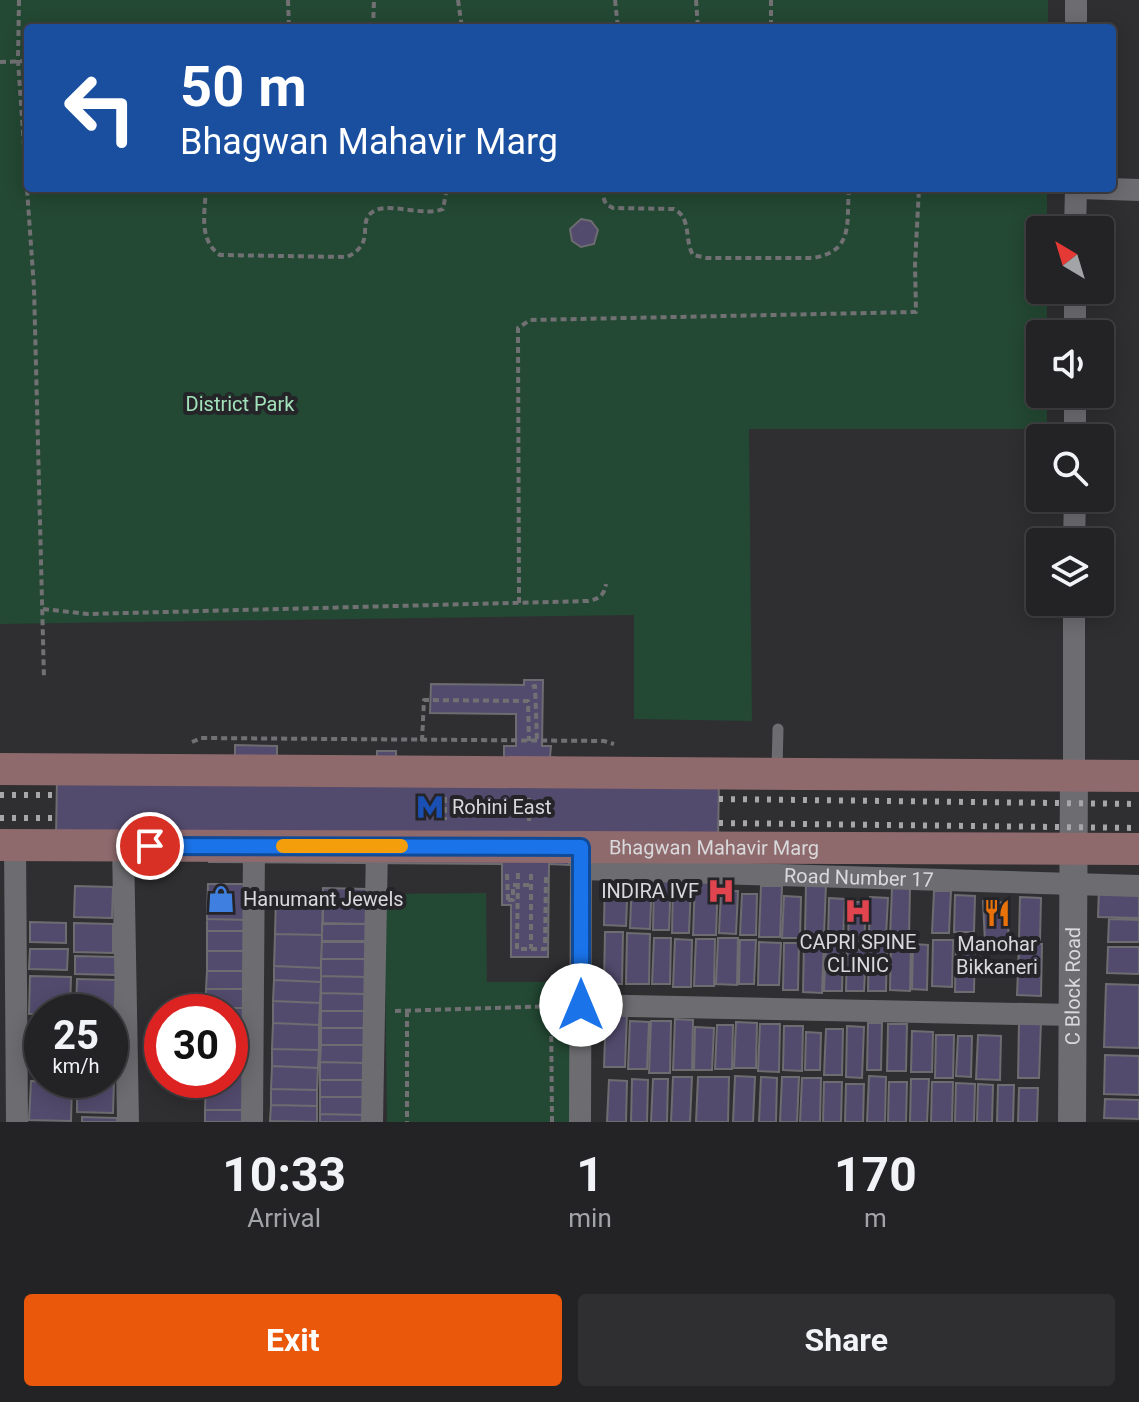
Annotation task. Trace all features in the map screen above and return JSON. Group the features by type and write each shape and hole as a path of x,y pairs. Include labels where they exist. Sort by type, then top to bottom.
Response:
{"main road":[{"path":"0,769 434,779 777,774 1139,776"},
{"name":"Bhagwan Mahavir Marg","path":"8,845 377,846 581,858 1139,849"}],"street":[{"path":"1076,0 1076,24"},
{"path":"1116,189 1139,190"},
{"path":"1076,216 1078,192"},
{"path":"1074,616 1074,775"},
{"name":"C Block Road","path":"1072,1122 1074,775"},
{"path":"8,845 17,1122"},
{"path":"123,845 128,1122"},
{"path":"252,1122 254,846"},
{"path":"372,1122 377,846"},
{"path":"580,1122 581,858"},
{"name":"Road Number 17","path":"581,858 1139,886"},
{"path":"581,1005 1073,1015"}],"lane":[{"path":"777,774 778,729"}],"path":[{"path":"19,0 18,61 24,146"},
{"path":"288,0 289,24"},
{"path":"373,24 374,0"},
{"path":"458,0 461,24"},
{"path":"615,0 618,24"},
{"path":"696,0 698,24"},
{"path":"771,0 771,24"},
{"path":"0,62 24,61"},
{"path":"27,192 34,288 44,679"},
{"path":"206,192 204,237 210,248 220,255 331,257 347,257 359,251 365,243 366,223 370,214 378,209 433,213 443,209 446,192"},
{"path":"604,192 606,204 613,208 674,209 682,213 686,221 687,245 693,255 707,258 828,255 839,249 845,237 849,192"},
{"path":"519,603 518,328 530,320 916,312 919,192"},
{"path":"43,609 88,614 519,603 598,599 605,592 606,584"},
{"path":"528,701 535,686 537,752"},
{"path":"445,833 434,779 424,700 474,699"},
{"path":"508,900 513,900 513,885 531,885"},
{"path":"531,897 531,949"},
{"path":"518,904 517,949 545,949 546,903"},
{"path":"373,1012 551,1006 552,1122"},
{"path":"407,1011 407,1122"}],"green space":[{"name":"District Park","path":"0,0 1048,0 1048,24 24,24 24,192 1047,192 1047,216 1026,216 1026,304 1047,304 1047,320 1026,320 1026,408 1047,408 1047,424 1026,424 1026,429 749,429 752,721 634,719 634,615 0,624"},
{"path":"486,893 487,982 570,982 570,1122 387,1122 384,894"}],"building":[{"path":"581,219 591,221 598,230 594,244 581,247 572,241 570,229"},
{"path":"524,680 543,680 542,746 551,746 550,757 719,779 718,842 570,841 569,865 549,864 548,957 511,957 511,905 502,905 502,864 209,862 209,840 56,839 57,777 235,756 235,745 277,746 277,757 377,757 377,751 396,751 396,759 504,760 504,746 516,746 516,714 430,713 431,684 524,685"},
{"path":"605,876 628,876 626,926 604,925"},
{"path":"632,877 652,878 650,929 630,928"},
{"path":"654,879 671,879 669,930 653,930"},
{"path":"695,881 718,881 716,935 693,935"},
{"path":"673,883 691,884 689,933 672,933"},
{"path":"208,884 249,884 248,920 207,919"},
{"path":"806,884 826,884 824,935 805,934"},
{"path":"75,886 113,887 112,918 74,917"},
{"path":"761,886 782,886 780,937 759,937"},
{"path":"1099,887 1139,888 1139,918 1098,917"},
{"path":"323,888 368,889 367,906 323,906"},
{"path":"892,888 910,888 909,937 890,937"},
{"path":"721,891 738,891 736,934 719,933"},
{"path":"934,891 951,891 949,933 932,933"},
{"path":"742,894 757,894 756,935 740,935"},
{"path":"955,895 975,896 974,932 954,932"},
{"path":"276,896 323,897 322,935 275,934"},
{"path":"784,896 801,897 800,938 782,938"},
{"path":"870,897 888,898 886,936 869,936"},
{"path":"1020,897 1041,898 1040,940 1019,939"},
{"path":"829,898 845,899 843,938 828,938"},
{"path":"983,901 1009,903 1008,942 985,943"},
{"path":"849,902 866,902 864,944 848,943"},
{"path":"323,906 367,906 367,924 323,923"},
{"path":"207,919 248,920 248,931 207,931"},
{"path":"1109,919 1139,920 1139,942 1108,942"},
{"path":"30,922 66,923 66,943 30,942"},
{"path":"74,923 113,924 113,953 74,952"},
{"path":"322,924 366,924 366,941 322,941"},
{"path":"207,931 248,931 248,951 207,951"},
{"path":"605,932 623,932 622,984 604,984"},
{"path":"627,933 650,934 649,984 626,984"},
{"path":"275,934 322,935 321,968 274,966"},
{"path":"654,938 671,938 670,984 652,984"},
{"path":"718,938 738,938 737,985 716,984"},
{"path":"675,939 692,940 691,987 673,987"},
{"path":"696,939 715,939 714,986 694,986"},
{"path":"740,940 756,940 754,984 739,984"},
{"path":"804,940 824,941 822,993 803,992"},
{"path":"869,940 887,940 886,991 868,991"},
{"path":"933,940 953,940 952,987 932,986"},
{"path":"322,942 366,942 366,959 321,959"},
{"path":"759,942 781,943 779,985 758,985"},
{"path":"891,942 911,942 910,991 890,990"},
{"path":"956,942 975,942 974,992 955,992"},
{"path":"784,943 799,943 798,990 783,990"},
{"path":"826,944 843,945 842,991 824,991"},
{"path":"913,944 928,945 927,990 912,989"},
{"path":"1019,944 1042,944 1041,996 1017,995"},
{"path":"1108,947 1139,947 1139,974 1107,973"},
{"path":"30,949 68,949 67,970 29,969"},
{"path":"847,949 866,950 864,991 846,991"},
{"path":"207,951 248,951 248,971 207,971"},
{"path":"75,956 117,957 117,975 75,974"},
{"path":"321,959 366,959 365,977 321,976"},
{"path":"274,966 321,968 321,982 274,980"},
{"path":"207,971 248,971 247,989 206,989"},
{"path":"30,976 71,977 71,994 30,994"},
{"path":"321,976 365,977 365,994 321,993"},
{"path":"77,979 116,980 115,994 77,994"},
{"path":"274,980 321,982 320,1003 273,1001"},
{"path":"1106,984 1139,985 1139,1048 1104,1047"},
{"path":"206,989 247,989 247,994 206,994"},
{"path":"321,993 365,994 365,1011 321,1011"},
{"path":"273,1001 320,1003 319,1025 273,1023"},
{"path":"321,1011 365,1011 365,1028 321,1028"},
{"path":"606,1012 627,1013 625,1067 604,1067"},
{"path":"675,1019 693,1020 692,1070 673,1070"},
{"path":"630,1021 649,1022 647,1069 628,1069"},
{"path":"651,1021 671,1021 670,1073 649,1073"},
{"path":"1019,1021 1041,1021 1039,1078 1018,1078"},
{"path":"736,1022 757,1023 756,1068 734,1068"},
{"path":"273,1023 319,1025 319,1050 272,1049"},
{"path":"868,1023 882,1023 881,1070 867,1070"},
{"path":"760,1024 780,1024 779,1072 758,1071"},
{"path":"888,1024 907,1024 906,1071 887,1071"},
{"path":"717,1025 733,1025 732,1069 715,1069"},
{"path":"784,1026 803,1026 802,1071 783,1070"},
{"path":"847,1026 864,1027 862,1078 846,1077"},
{"path":"695,1027 714,1028 712,1070 694,1070"},
{"path":"321,1028 365,1028 365,1045 321,1045"},
{"path":"826,1029 843,1029 842,1075 824,1075"},
{"path":"912,1031 933,1032 932,1072 911,1072"},
{"path":"806,1032 821,1033 820,1070 805,1070"},
{"path":"936,1035 954,1035 953,1078 935,1078"},
{"path":"978,1035 1001,1036 1000,1080 976,1079"},
{"path":"958,1036 972,1036 971,1077 956,1076"},
{"path":"321,1045 365,1045 364,1063 320,1062"},
{"path":"272,1049 319,1050 318,1068 272,1066"},
{"path":"1105,1055 1139,1056 1139,1095 1104,1094"},
{"path":"320,1062 364,1063 364,1080 320,1080"},
{"path":"272,1066 318,1068 317,1090 271,1089"},
{"path":"735,1076 755,1077 753,1122 733,1122"},
{"path":"869,1076 886,1077 885,1122 867,1122"},
{"path":"673,1077 692,1077 690,1122 671,1122"},
{"path":"698,1077 729,1077 728,1122 696,1122"},
{"path":"761,1077 777,1078 776,1122 759,1122"},
{"path":"782,1077 799,1077 797,1122 780,1122"},
{"path":"802,1078 821,1078 820,1122 800,1122"},
{"path":"632,1079 648,1080 647,1122 631,1122"},
{"path":"653,1079 668,1079 667,1122 651,1122"},
{"path":"911,1079 929,1079 927,1122 910,1122"},
{"path":"320,1080 364,1080 364,1097 320,1097"},
{"path":"609,1080 627,1081 626,1122 607,1122"},
{"path":"824,1082 842,1082 841,1122 823,1122"},
{"path":"889,1082 907,1082 906,1122 888,1122"},
{"path":"932,1082 953,1082 952,1122 931,1122"},
{"path":"956,1083 975,1084 974,1122 955,1122"},
{"path":"846,1084 864,1084 863,1122 845,1122"},
{"path":"978,1084 993,1085 992,1122 977,1122"},
{"path":"998,1085 1014,1085 1013,1122 997,1122"},
{"path":"1019,1088 1038,1088 1037,1122 1018,1122"},
{"path":"271,1089 317,1090 317,1106 271,1105"},
{"path":"320,1097 364,1097 364,1115 320,1114"},
{"path":"30,1098 72,1098 71,1121 29,1120"},
{"path":"77,1098 113,1098 113,1113 77,1112"},
{"path":"205,1098 246,1098 246,1110 205,1110"},
{"path":"1105,1099 1139,1100 1139,1119 1104,1118"},
{"path":"271,1105 317,1106 317,1122 270,1121"},
{"path":"205,1110 246,1110 246,1122 205,1122"},
{"path":"320,1114 364,1115 364,1122 320,1122"},
{"path":"82,1117 117,1118 117,1122 82,1122"}],"railway":[{"path":"0,795 56,795"},
{"path":"719,799 1139,804"},
{"path":"0,818 56,818"},
{"path":"719,823 1139,828"}],"slow traffic":[{"path":"283,846 401,846"}],"place":[{"name":"Rohini East","path":"430,807"},
{"name":"INDIRA IVF","path":"721,891"},
{"name":"Hanumant Jewels","path":"221,899"},
{"name":"CAPRI SPINE CLINIC","path":"858,911"},
{"name":"Manohar Bikkaneri","path":"997,913"}],"route":[{"path":"150,846 581,847 581,1005"}]}
